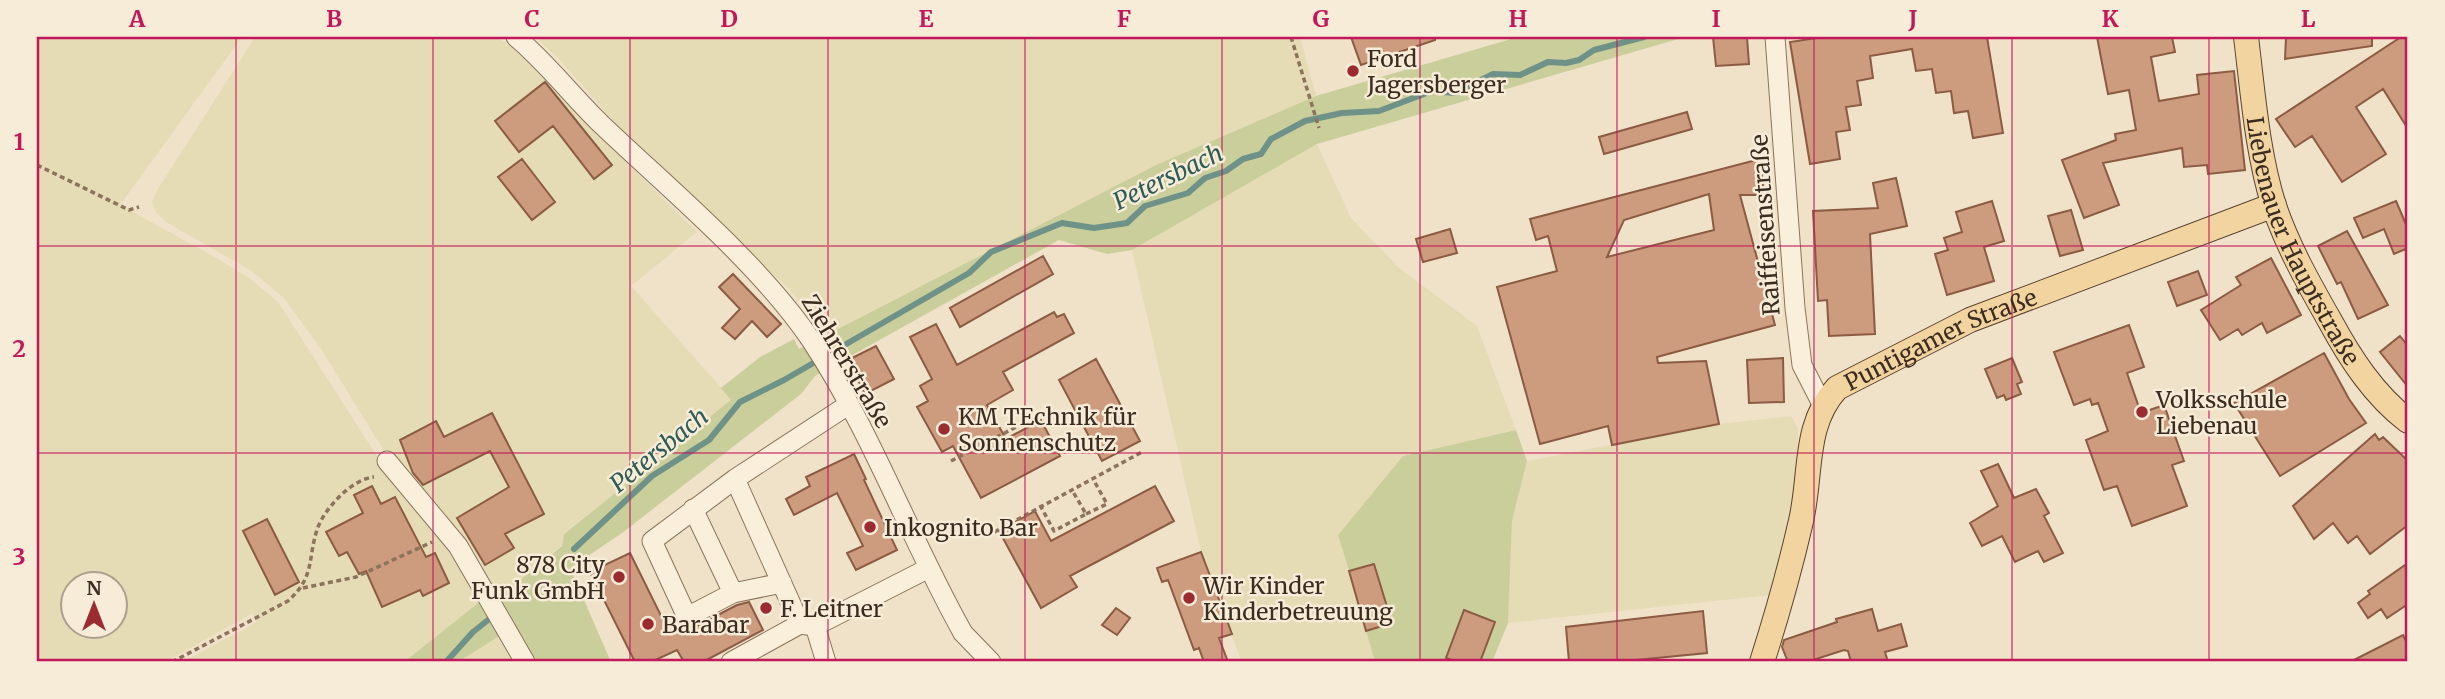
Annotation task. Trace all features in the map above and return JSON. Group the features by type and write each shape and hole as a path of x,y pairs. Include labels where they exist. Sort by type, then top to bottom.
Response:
{"main road":[{"name":"Liebenauer Hauptstraße","path":"2246,37 2264,163 2274,205 2297,262 2351,360 2395,411 2408,421"},
{"name":"Puntigamer Straße","path":"1762,662 1782,600 1802,517 1812,435 1822,404 1837,388 1858,374 1970,320 2274,205"}],"street":[{"name":"Ziehrerstraße","path":"516,37 552,68 599,122 781,299 813,342 848,405 963,632 991,662"},
{"name":"Raiffeisenstraße","path":"1775,37 1795,308 1802,365 1822,404"},
{"path":"782,583 733,593 687,617 652,541 735,479 848,405"},
{"path":"387,461 452,539 525,662"},
{"path":"735,479 782,583 808,625 823,661"},
{"path":"693,509 733,593"},
{"path":"731,662 929,568"}],"path":[{"path":"1291,37 1318,128"},
{"path":"37,165 130,210 139,207"},
{"path":"951,461 1018,426"},
{"path":"987,536 1142,452"},
{"path":"172,662 288,601 303,588 309,575 318,527 327,512 352,485 369,477"},
{"path":"1040,505 1054,531 1107,503 1093,479"},
{"path":"1073,490 1086,514"},
{"path":"303,588 356,578 452,539"}],"shaded area":[{"path":"37,37 242,37 120,205 220,260 249,278 278,302 382,464 389,459 323,352 284,298 252,271 166,222 155,211 152,202 255,37 497,37 552,79 595,131 697,232 631,286 732,400 564,533 562,545 498,598 482,600 404,662 183,662 257,622 253,613 165,662 37,662"},
{"path":"535,37 1300,37 1316,96 1156,165 825,335 790,290 618,126 558,58"},
{"path":"1317,144 1351,218 1399,268 1477,326 1516,430 1403,456 1338,535 1375,662 1242,662 1201,552 1132,250"},
{"path":"1791,416 1798,428 1797,486 1786,542 1770,595 1508,623 1512,521 1527,461 1719,424"},
{"path":"501,635 517,662 458,662"}],"green space":[{"path":"1518,37 1685,37 1317,144 1132,250 1107,254 1059,240 815,376 801,394 622,533 570,568 611,662 533,662 498,598 562,546 564,534 731,400 721,388 760,357 794,339 799,349 1156,165 1316,96"},
{"path":"1516,430 1527,461 1512,521 1508,623 1492,662 1375,662 1366,631 1392,623 1375,564 1349,571 1338,535 1403,456"},
{"path":"482,600 501,635 458,662 404,662"}],"building":[{"path":"1351,37 1435,37 1435,40 1361,65"},
{"path":"1713,37 1747,37 1749,64 1716,66"},
{"path":"1823,37 1987,37 2003,133 1973,138 1968,111 1954,113 1951,91 1936,93 1932,69 1916,71 1912,49 1870,56 1873,78 1857,81 1861,105 1846,107 1850,130 1836,132 1840,159 1810,164 1790,42"},
{"path":"2097,37 2172,37 2175,52 2151,57 2159,101 2199,94 2197,75 2234,71 2245,170 2208,174 2207,165 2184,167 2182,148 2103,163 2119,205 2084,218 2062,160 2116,140 2115,134 2136,130 2129,90 2108,94"},
{"path":"2286,37 2372,37 2372,46 2285,59"},
{"path":"2401,37 2408,37 2408,129 2383,89 2356,107 2386,154 2342,182 2312,136 2295,147 2276,119"},
{"path":"545,82 612,165 594,179 553,126 519,152 495,121"},
{"path":"1687,112 1692,129 1604,154 1599,137"},
{"path":"522,159 555,202 532,220 498,177"},
{"path":"1760,159 1764,195 1740,195 1775,325 1657,357 1658,363 1706,361 1719,424 1612,445 1608,426 1540,444 1497,287 1557,271 1548,236 1536,240 1530,219","holes":["1709,194 1714,230 1607,257 1624,220"]},
{"path":"1896,178 1907,226 1870,234 1875,334 1829,336 1827,300 1818,301 1813,211 1878,208 1873,183"},
{"path":"1992,201 2004,241 1984,247 1994,281 1947,295 1935,254 1948,250 1944,238 1962,232 1956,212"},
{"path":"2396,201 2408,229 2408,248 2394,254 2384,229 2363,238 2354,218"},
{"path":"2071,210 2083,250 2060,256 2048,216"},
{"path":"1450,229 1457,253 1423,262 1416,239"},
{"path":"2347,231 2388,305 2358,319 2341,282 2337,284 2318,246"},
{"path":"1043,256 1053,274 960,327 950,308"},
{"path":"2271,258 2301,315 2267,333 2262,323 2242,335 2238,329 2220,340 2201,310 2241,285 2236,277"},
{"path":"2198,271 2207,295 2177,306 2168,282"},
{"path":"733,274 781,324 767,337 752,321 735,339 722,328 740,309 719,287"},
{"path":"1054,312 1057,317 1064,314 1074,333 1003,372 1013,390 987,405 1006,439 1041,420 1060,456 981,498 953,446 942,452 917,407 928,401 920,386 932,379 910,337 936,324 957,365"},
{"path":"2129,325 2144,367 2127,373 2141,413 2164,405 2184,461 2172,465 2187,506 2132,526 2117,486 2104,490 2086,440 2108,431 2098,403 2092,405 2090,399 2074,405 2054,352"},
{"path":"2400,336 2408,346 2408,387 2380,352"},
{"path":"876,346 894,379 865,394 848,360"},
{"path":"2324,353 2349,399 2366,423 2280,476 2234,403"},
{"path":"1783,358 1784,402 1749,403 1747,360"},
{"path":"2012,358 2022,382 2017,384 2021,394 2006,400 2004,395 1997,398 1985,369"},
{"path":"1096,359 1140,441 1102,461 1059,380"},
{"path":"492,413 544,514 505,534 514,548 485,565 457,518 509,487 490,451 423,485 413,473 400,440 436,421 444,437"},
{"path":"2375,434 2379,440 2383,437 2408,461 2408,525 2370,554 2357,536 2348,543 2333,523 2314,539 2293,506"},
{"path":"854,454 897,550 856,570 847,553 863,546 837,493 794,515 786,499 810,486 806,477"},
{"path":"1998,464 2014,498 2036,489 2049,513 2044,516 2063,553 2044,562 2038,551 2015,562 2002,536 1982,546 1970,523 1998,506 1981,471"},
{"path":"372,486 381,504 395,497 426,557 435,553 449,583 423,596 420,590 382,607 366,571 359,574 347,552 339,556 326,532 363,513 354,495"},
{"path":"1155,486 1174,521 1070,576 1077,587 1041,608 999,531 1035,511 1051,541"},
{"path":"267,519 299,582 275,595 243,531"},
{"path":"1201,552 1232,634 1219,638 1228,662 1204,662 1199,648 1194,650 1168,580 1162,582 1157,568"},
{"path":"630,553 670,634 682,628 693,628 737,605 749,602 763,630 703,662 684,662 677,650 651,662 635,662 590,572"},
{"path":"2408,563 2408,604 2387,618 2381,609 2368,618 2358,603 2370,594 2368,591"},
{"path":"1374,564 1392,623 1366,631 1349,571"},
{"path":"1116,608 1130,618 1117,635 1102,625"},
{"path":"1872,609 1878,631 1901,624 1907,646 1885,652 1888,662 1851,662 1848,651 1844,650 1807,662 1788,662 1782,647 1784,640 1837,622 1836,619"},
{"path":"1464,610 1495,622 1480,662 1457,662 1446,658"},
{"path":"1703,611 1707,653 1616,662 1569,662 1566,627"},
{"path":"2403,635 2408,645 2408,662 2350,662"}],"waterway":[{"name":"Petersbach","path":"574,549 652,476 709,440 740,402 784,380 969,273 991,252 1062,223 1094,228 1127,223 1145,206 1188,193 1205,178 1226,171 1243,159 1261,154 1271,139 1305,121 1342,113 1379,111 1432,91 1455,93 1493,74 1520,75 1548,62 1566,63 1579,60 1594,50 1644,37"},
{"name":"Petersbach","path":"446,662 473,632 488,620"}],"place":[{"name":"Ford Jagersberger","path":"1353,71"},
{"name":"Volksschule Liebenau","path":"2142,412"},
{"name":"KM TEchnik für Sonnenschutz","path":"944,429"},
{"name":"Inkognito Bar","path":"870,527"},
{"name":"878 City Funk GmbH","path":"619,577"},
{"name":"Wir Kinder Kinderbetreuung","path":"1189,598"},
{"name":"F. Leitner","path":"766,608"},
{"name":"Barabar","path":"648,624"}]}
